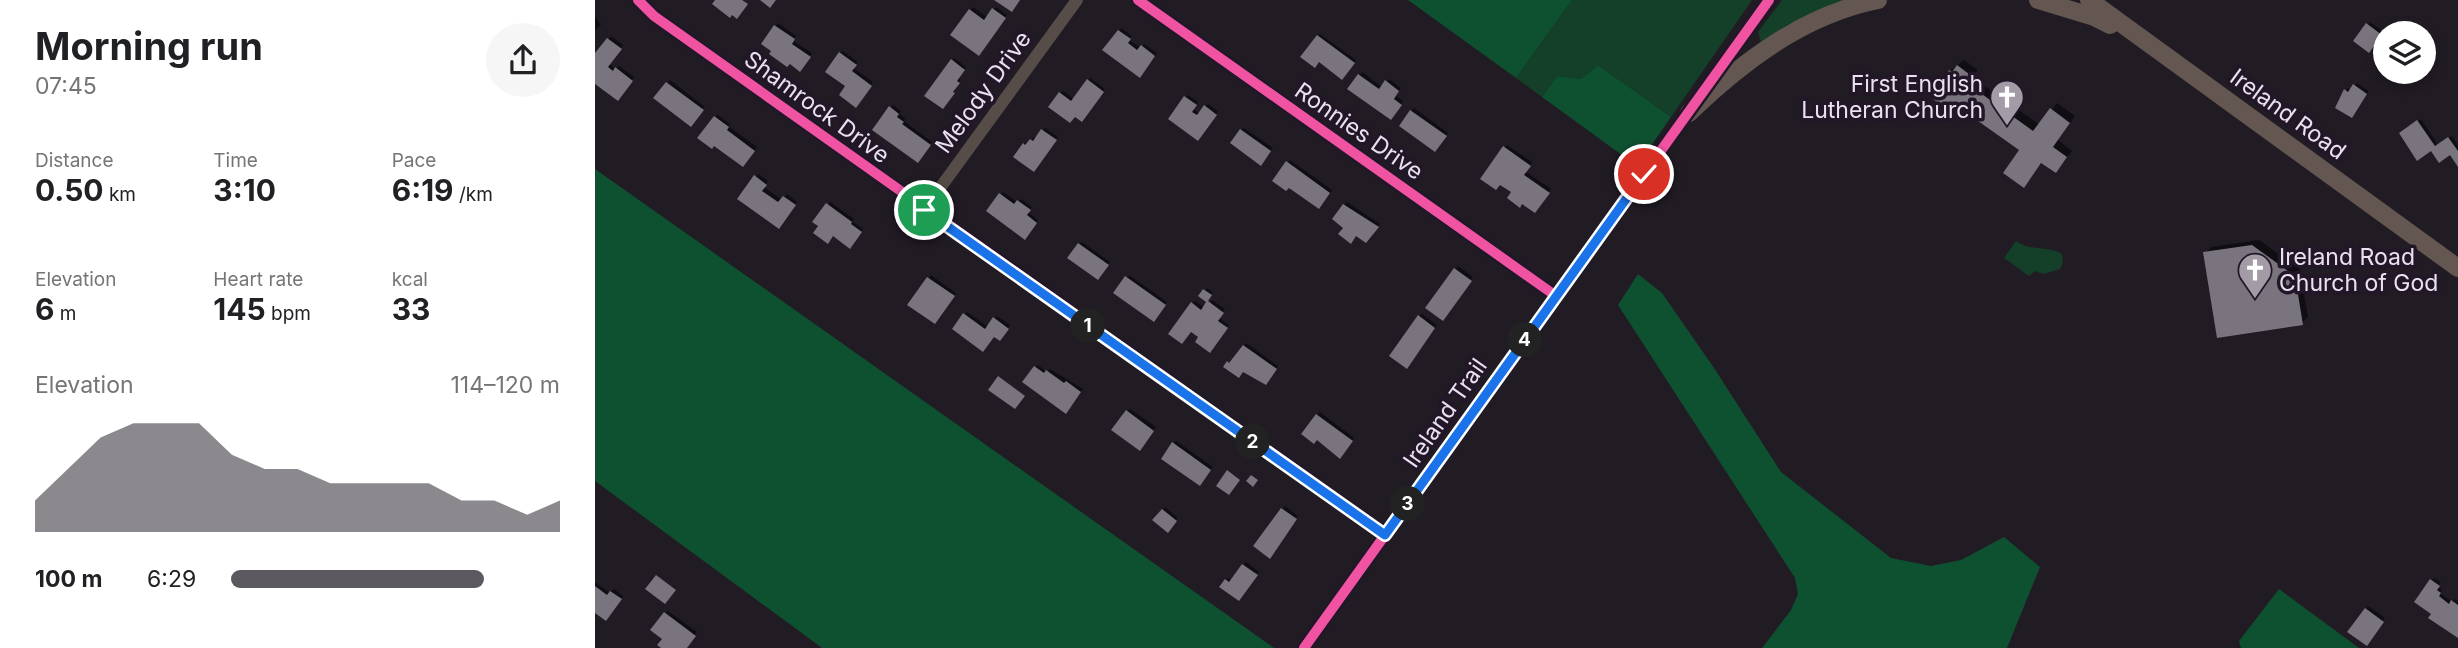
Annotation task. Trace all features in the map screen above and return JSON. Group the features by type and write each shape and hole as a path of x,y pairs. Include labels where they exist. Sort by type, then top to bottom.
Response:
{"main road":[{"path":"1689,113 1751,57 1780,39 1814,22 1878,0"},
{"path":"2038,0 2094,17 2150,45"},
{"name":"Ireland Road","path":"2089,0 2458,268"}],"street":[{"name":"Shamrock Drive","path":"638,0 655,16 924,210 1385,535"},
{"name":"Melody Drive","path":"924,210 1077,0"},
{"name":"Ronnies Drive","path":"1138,0 1556,296"},
{"name":"Ireland Trail","path":"1304,648 1769,0"}],"green space":[{"path":"1408,0 1572,0 1516,78"},
{"path":"1572,0 1752,0 1671,117 1598,65 1581,79 1557,76 1542,97 1516,78"},
{"path":"1782,0 1848,0 1787,25 1761,42 1758,32"},
{"path":"1598,65 1671,117 1637,166 1542,97 1557,76 1581,79"},
{"path":"595,169 1274,648 822,648 595,481"},
{"path":"2016,241 2062,254 2060,269 2044,274 2035,271 2029,276 2004,258"},
{"path":"1638,274 1662,293 1781,472 1891,558 1931,566 1961,560 2004,537 2040,567 2007,648 1762,648 1791,610 1798,594 1795,578 1618,305"},
{"path":"2279,589 2359,648 2241,648 2239,641"}],"building":[{"path":"715,0 742,0 748,4 737,19 732,15 730,18 712,4"},
{"path":"760,0 776,0 770,8"},
{"path":"994,0 1020,0 1012,12"},
{"path":"992,8 1006,18 979,56 950,35 969,9 984,20"},
{"path":"2366,23 2373,28 2373,47 2369,53 2353,41"},
{"path":"774,25 795,39 792,44 811,57 800,72 790,64 787,67 769,54 771,51 761,44"},
{"path":"1118,30 1131,39 1128,43 1137,50 1141,45 1155,56 1140,78 1102,50"},
{"path":"1317,35 1355,63 1342,80 1319,62 1315,68 1300,57"},
{"path":"607,38 622,49 608,67 613,71 615,67 633,81 618,101 595,84 595,53"},
{"path":"839,52 857,65 852,71 872,86 856,108 839,95 845,86 825,72"},
{"path":"951,59 965,70 957,81 960,83 953,92 955,93 943,109 924,96"},
{"name":"First English Lutheran Church","path":"1957,65 1973,77 1968,84 2033,131 2050,108 2070,123 2053,147 2067,157 2056,173 2041,163 2024,188 2003,173 2019,150 1954,104 1949,111 1933,99 1938,92 1935,90 1949,70 1952,72"},
{"path":"1358,74 1379,89 1385,80 1399,91 1394,99 1402,105 1391,120 1347,89"},
{"path":"1087,79 1104,92 1082,122 1075,117 1070,123 1048,107 1059,92 1071,101"},
{"path":"666,82 704,110 691,127 653,98"},
{"path":"2353,84 2367,94 2352,118 2335,108 2344,89 2348,92"},
{"path":"1184,96 1197,105 1192,112 1197,115 1204,105 1217,115 1198,141 1168,119"},
{"path":"889,106 899,114 897,117 904,122 902,124 931,145 918,163 872,130"},
{"path":"1410,110 1447,136 1435,152 1399,126"},
{"path":"714,116 729,127 727,130 755,151 743,167 714,146 712,149 697,138"},
{"path":"2417,120 2435,146 2448,137 2458,151 2458,167 2450,155 2439,163 2431,151 2417,161 2399,133"},
{"path":"1041,129 1057,140 1034,172 1013,157 1023,143 1025,145 1030,139 1033,141"},
{"path":"1240,129 1271,151 1261,166 1230,143"},
{"path":"1503,146 1531,166 1524,175 1550,193 1535,213 1522,204 1520,208 1507,198 1511,192 1500,185 1496,190 1480,179"},
{"path":"1286,161 1330,193 1319,209 1289,188 1286,191 1272,181"},
{"path":"754,175 767,185 762,191 778,202 783,196 796,205 779,229 737,199"},
{"path":"999,193 1014,204 1017,200 1031,210 1027,215 1037,223 1025,240 986,211"},
{"path":"826,203 862,232 850,249 833,236 828,244 813,233 818,226 812,222"},
{"path":"1343,204 1379,227 1366,243 1356,236 1351,244 1338,234 1343,228 1332,219"},
{"path":"1078,243 1109,265 1098,280 1067,258"},
{"name":"Ireland Road Church of God","path":"2252,245 2295,276 2303,325 2217,338 2203,252"},
{"path":"1454,268 1472,281 1443,321 1425,308"},
{"path":"1125,276 1166,305 1154,322 1113,293"},
{"path":"927,277 955,296 935,324 907,305"},
{"path":"1203,289 1212,295 1208,301 1224,313 1218,321 1228,328 1210,353 1195,342 1198,337 1191,332 1182,344 1168,334 1191,302 1201,310 1206,302 1198,296"},
{"path":"963,313 985,329 993,317 1009,329 1000,341 994,337 983,352 952,329"},
{"path":"1418,315 1435,328 1407,369 1389,356"},
{"path":"1243,345 1277,369 1266,385 1243,372 1239,378 1223,367"},
{"path":"1034,366 1044,373 1046,370 1064,383 1066,381 1081,392 1066,414 1022,382"},
{"path":"998,376 1025,396 1015,409 988,390"},
{"path":"1126,410 1154,431 1140,451 1111,430"},
{"path":"1316,414 1353,441 1340,459 1317,440 1314,444 1301,434"},
{"path":"1172,442 1211,470 1200,486 1161,459"},
{"path":"1227,470 1240,480 1229,495 1216,486"},
{"path":"1251,475 1258,480 1253,487 1246,481"},
{"path":"1281,508 1297,519 1270,559 1253,546"},
{"path":"1162,509 1177,521 1168,533 1152,520"},
{"path":"1242,564 1258,575 1239,601 1219,587 1225,579 1229,582"},
{"path":"656,575 676,590 665,604 645,589"},
{"path":"2430,579 2440,586 2437,590 2441,593 2439,596 2449,604 2451,600 2458,605 2458,638 2428,618 2431,614 2414,602"},
{"path":"595,586 607,595 610,591 622,599 606,621 595,613"},
{"path":"2365,608 2384,622 2367,646 2347,632"},
{"path":"664,612 696,636 687,648 661,648 657,645 662,639 650,630"}],"cycle path":[{"path":"638,0 654,16 1386,535"},
{"path":"1138,0 1556,296"},
{"path":"1304,648 1769,0"}],"place":[{"name":"First English Lutheran Church","path":"2007,127"},
{"name":"Ireland Road Church of God","path":"2255,300"}],"route":[{"path":"924,210 1385,535 1644,174"}]}
